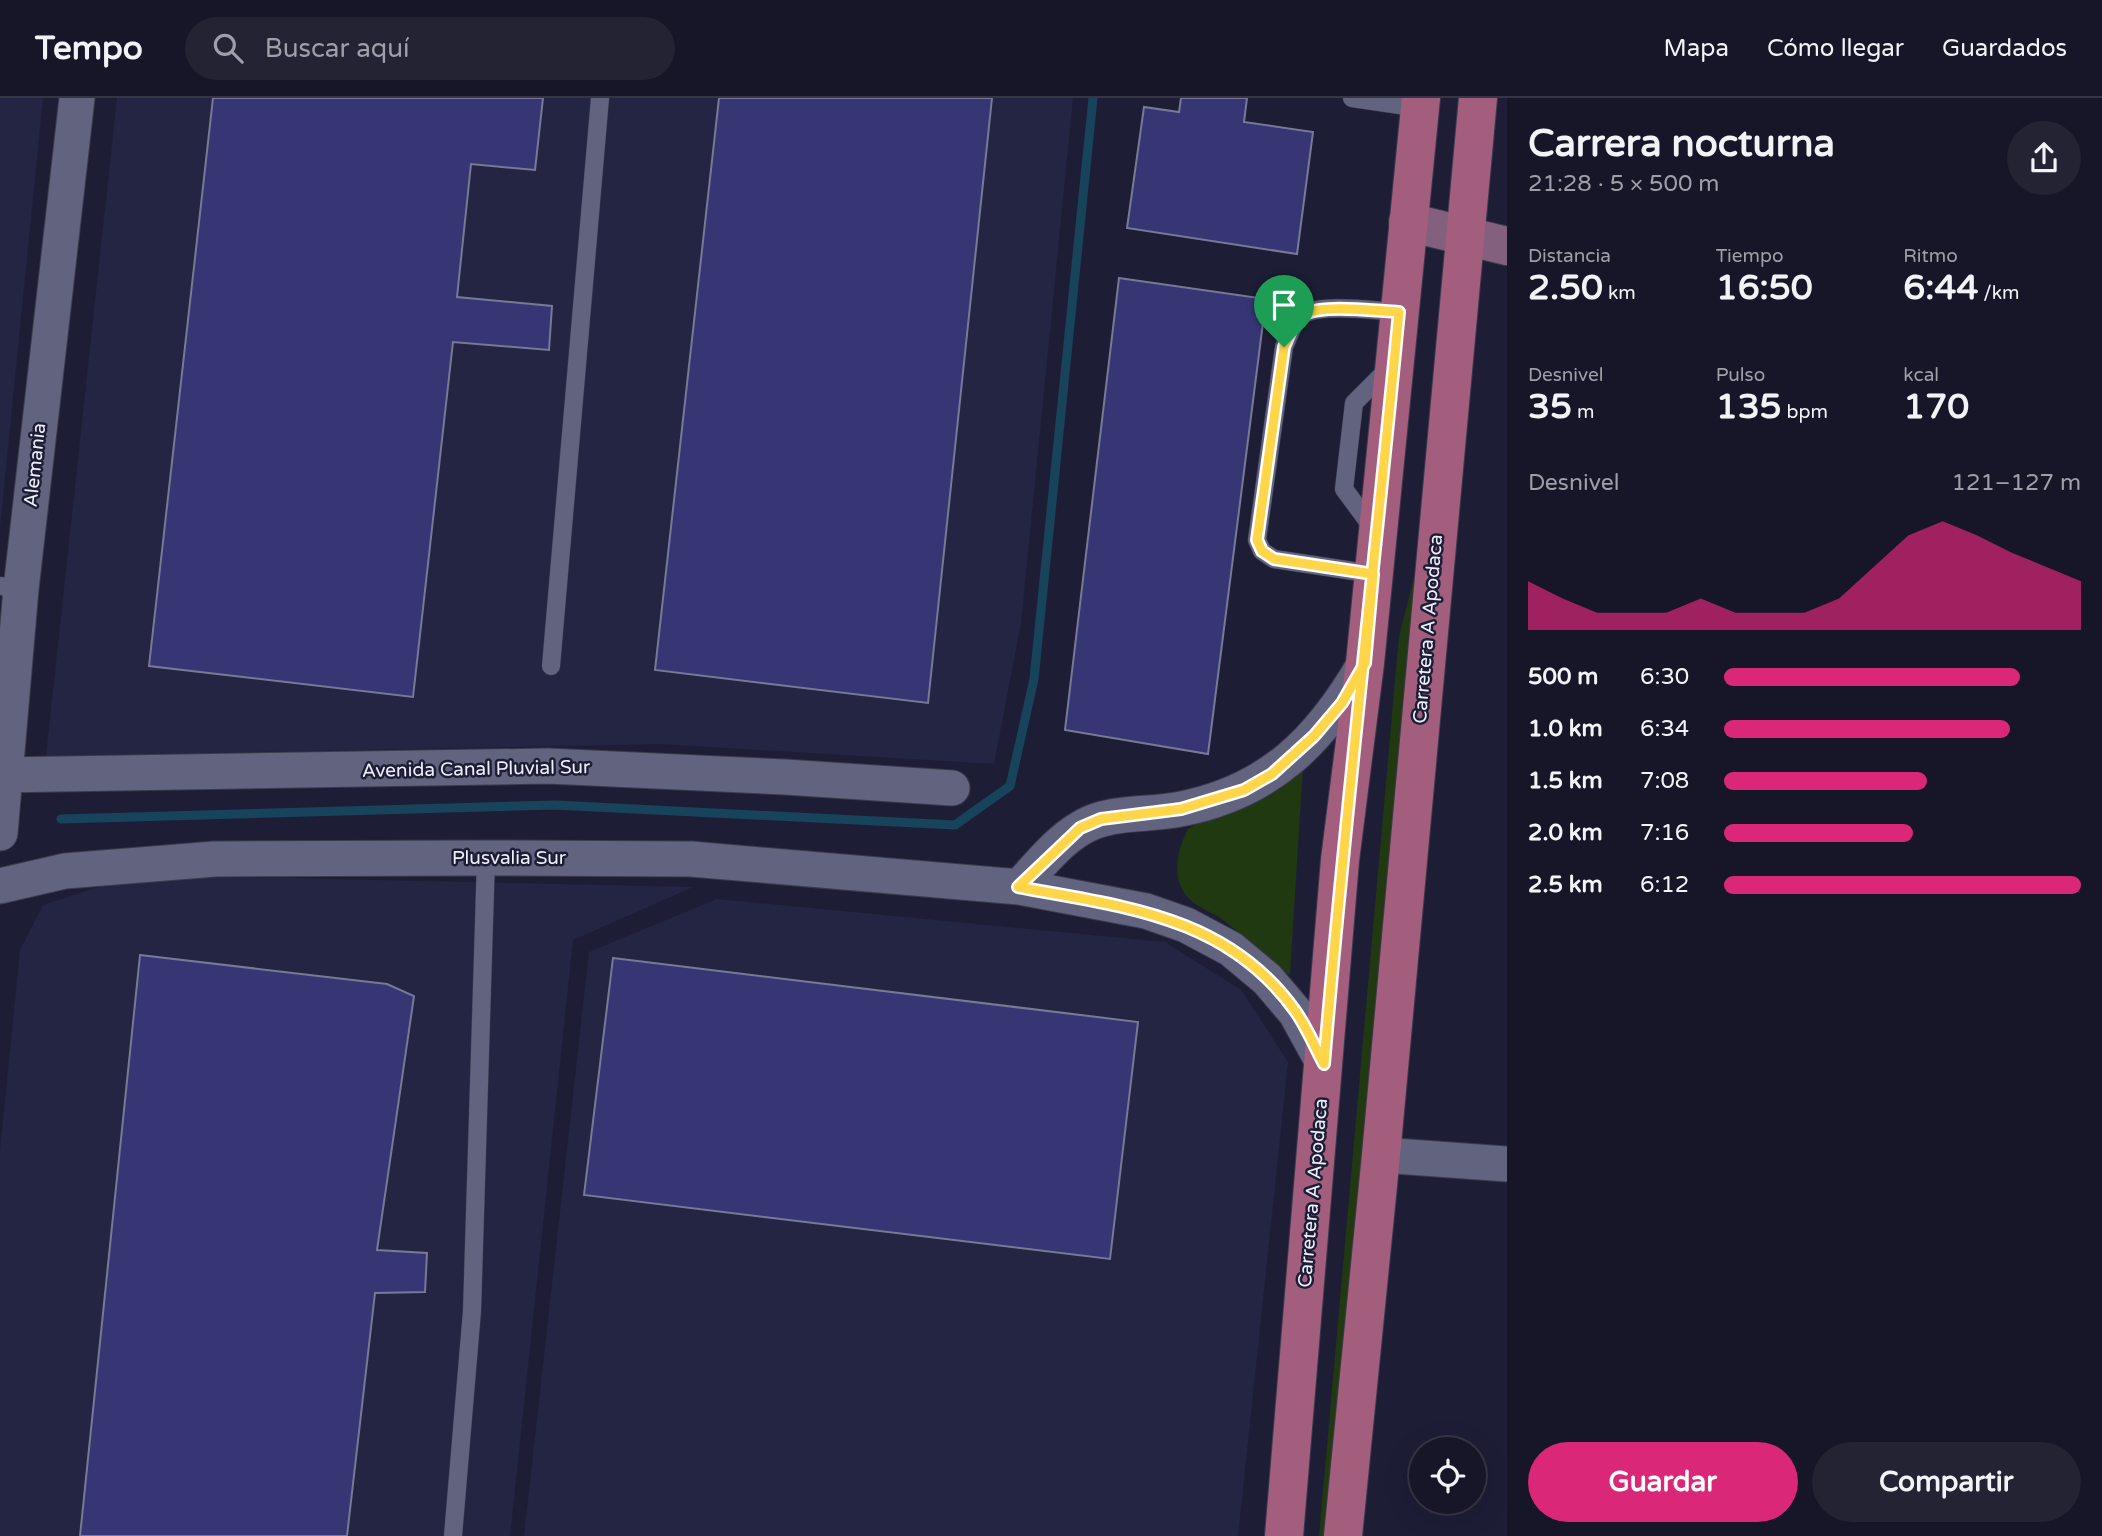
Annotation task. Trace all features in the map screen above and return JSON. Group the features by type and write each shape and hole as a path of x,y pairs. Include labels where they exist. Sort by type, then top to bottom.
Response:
{"main road":[{"name":"Carretera A Apodaca","path":"1343,1536 1394,1156 1464,233 1478,98"},
{"name":"Carretera A Apodaca","path":"1284,1536 1340,860 1365,663 1420,103"},
{"path":"1408,222 1464,233 1507,246"},
{"path":"1369,1536 1394,1156"}],"street":[{"name":"Alemania","path":"0,834 10,587 77,98"},
{"path":"1018,887 1080,828 1101,819 1181,809 1244,790 1272,774 1314,736 1342,703 1365,663"},
{"name":"Avenida Canal Pluvial Sur","path":"2,775 548,766 785,776 951,788"},
{"name":"Plusvalia Sur","path":"0,886 65,871 215,859 486,858 691,859 1018,887 1146,911 1186,925 1231,949 1267,979 1296,1013 1324,1064"},
{"path":"1394,1156 1507,1164"}],"lane":[{"path":"551,666 600,98"},
{"path":"1352,98 1420,103"},
{"path":"1373,574 1274,559 1262,551 1257,540 1284,347 1292,328 1303,315 1318,310 1399,312"},
{"path":"453,1536 472,1311 486,858"}],"shaded area":[{"path":"0,98 43,98 0,527"},
{"path":"117,98 1073,98 1021,623 994,764 660,744 46,756"},
{"path":"127,878 285,878 693,887 573,940 510,1536 0,1536 0,1151 20,950 43,905"},
{"path":"717,899 1165,942 1241,990 1288,1062 1238,1536 524,1536 589,952"}],"green space":[{"path":"1417,566 1334,1536 1319,1536 1399,636"},
{"path":"1303,766 1290,974 1284,973 1222,919 1194,903 1181,887 1177,868 1180,848 1188,829"}],"building":[{"path":"213,98 543,98 535,170 471,164 457,297 552,306 549,350 453,342 413,697 149,666"},
{"path":"719,98 992,98 928,703 655,670"},
{"path":"1181,98 1247,98 1244,122 1313,132 1297,254 1127,228 1144,107 1179,112"},
{"path":"1119,278 1266,299 1208,754 1065,730"},
{"path":"140,955 387,984 414,996 377,1250 427,1253 425,1292 375,1293 347,1536 80,1536"},
{"path":"613,958 1138,1022 1110,1259 584,1195"}],"waterway":[{"path":"61,819 555,805 955,825 1010,786 1034,679 1093,98"}],"route":[{"path":"1284,347 1257,540 1262,551 1274,559 1373,574 1365,663 1342,703 1314,736 1272,774 1244,790 1181,809 1101,819 1080,828 1018,887 1146,911 1186,925 1231,949 1267,979 1296,1013 1324,1064 1340,860 1365,663 1399,312 1318,310 1303,315 1292,328 1284,347"}]}
